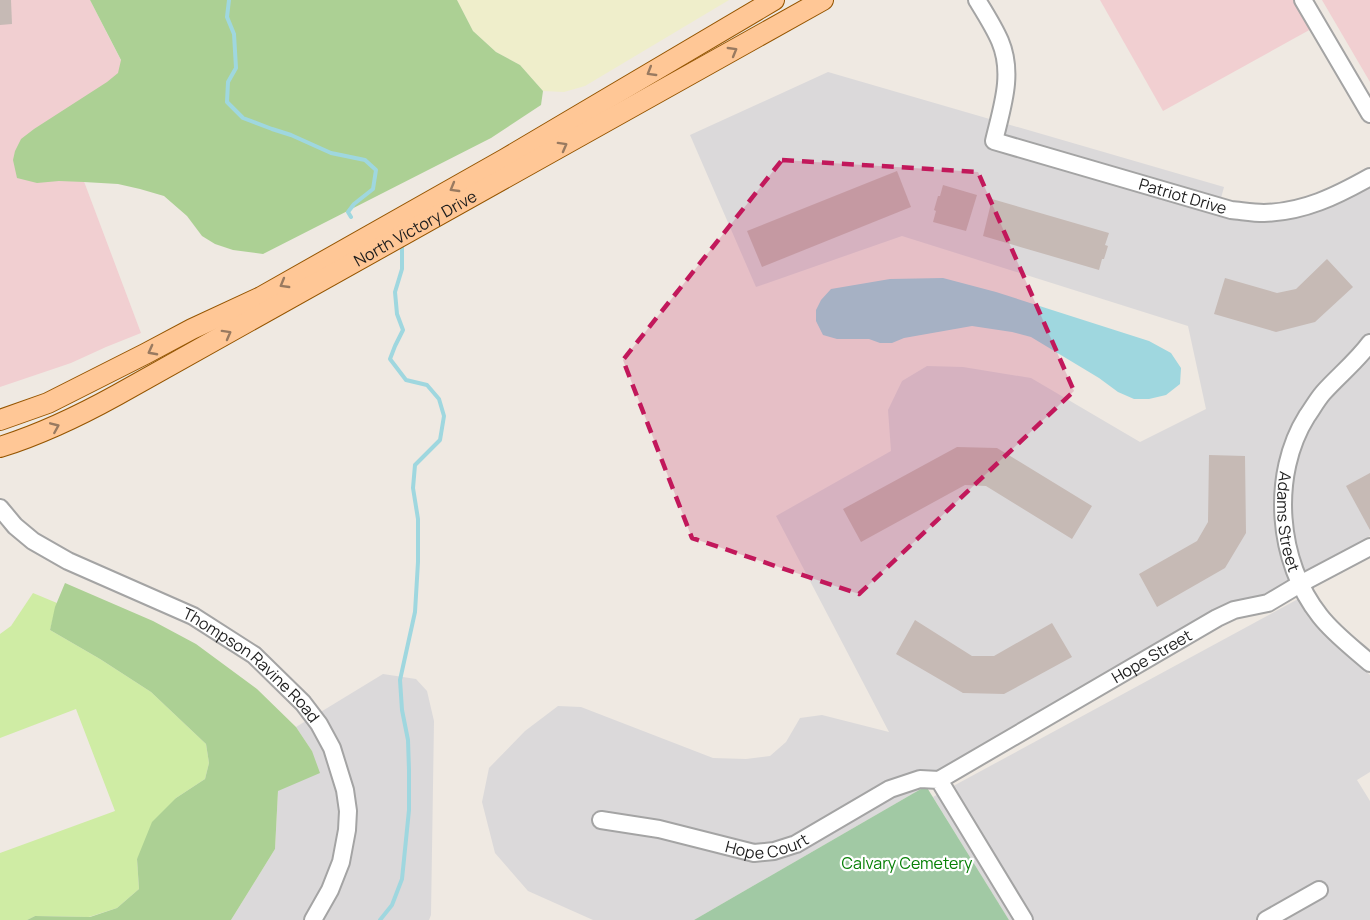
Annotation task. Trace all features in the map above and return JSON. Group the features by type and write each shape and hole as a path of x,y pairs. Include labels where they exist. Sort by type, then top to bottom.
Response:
{"main road":[{"name":"North Victory Drive","path":"508,167 774,0"},
{"name":"North Victory Drive","path":"0,447 33,436 76,417 265,304 508,167 824,0"},
{"name":"North Victory Drive","path":"0,420 48,403 192,329 265,304"}],"street":[{"name":"Patriot Drive","path":"977,0 1000,40 1007,63 1007,85 994,141 1231,210 1264,213 1298,209 1334,197 1370,177"},
{"path":"1303,0 1370,114"},
{"name":"Adams Street","path":"1370,343 1361,356 1322,394 1305,418 1293,446 1286,476 1283,515 1289,554 1300,584 1320,616 1370,663"},
{"name":"Thompson Ravine Road","path":"0,508 15,526 33,541 68,561 193,616 254,655 303,703 319,724 332,748 345,790 348,811 347,830 340,862 330,890 313,920"},
{"name":"Hope Street","path":"939,780 1217,618 1234,610 1268,603 1370,547"},
{"name":"Hope Court","path":"601,820 659,829 754,853 774,851 796,844 890,789 920,779 939,780"},
{"path":"939,780 1024,920"},
{"path":"1266,920 1319,890"}],"highlighted area":[{"path":"782,160 978,172 1074,391 859,594 692,538 623,360"}],"shaded area":[{"path":"0,0 90,0 131,80 62,123 141,333 71,363 0,387"},
{"path":"1100,0 1295,0 1313,28 1163,111"},
{"path":"1322,0 1370,0 1370,82"},
{"path":"828,72 1224,187 1220,202 1245,208 1298,204 1370,173 1370,536 1303,576 926,786 694,920 593,920 528,891 495,853 482,802 489,768 525,731 558,706 581,707 713,758 746,759 770,756 786,742 800,718 822,715 889,732 776,516 891,451 888,410 902,381 927,366 963,367 1031,378 1140,442 1206,409 1188,326 902,236 756,287 690,135"},
{"path":"1300,598 1324,633 1370,675 1370,772 1357,780 1370,801 1370,920 1009,920 933,797"},
{"path":"383,674 416,679 427,691 434,721 431,915 429,920 231,920 275,849 278,791 312,751 296,727"}],"green space":[{"path":"90,0 457,0 473,31 496,52 520,65 543,91 541,105 491,138 263,254 233,250 215,244 202,236 187,216 164,196 118,184 59,181 37,183 17,178 13,160 21,139 118,73 121,60"},
{"path":"457,0 729,0 585,86 564,92 543,91 520,65 496,52 473,31"},
{"path":"65,583 153,621 196,644 257,689 296,727 312,751 320,773 278,791 275,849 231,920 27,920 35,916 90,917 117,908 139,889 137,859 152,822 176,798 205,779 209,763 206,744 151,692 50,630 55,607"},
{"path":"33,593 57,603 50,630 151,692 206,744 209,763 205,779 176,798 137,859 139,889 117,908 89,917 35,916 27,920 0,920 0,853 115,811 76,709 0,738 0,634 11,626"},
{"name":"Calvary Cemetery","path":"926,786 1009,920 694,920"}],"water":[{"path":"943,278 996,292 1149,341 1171,353 1181,368 1180,384 1166,395 1149,399 1134,399 1118,392 1031,337 1012,332 972,326 904,338 892,343 880,343 869,339 837,339 823,335 816,321 816,310 831,289 890,279"}],"building":[{"path":"0,0 11,0 12,24 0,25"},
{"path":"897,171 911,207 762,267 747,231"},
{"path":"943,185 977,195 966,231 933,222 936,211 934,210"},
{"path":"992,199 1109,233 1105,245 1108,246 1099,270 983,236"},
{"path":"1327,259 1353,287 1315,322 1276,332 1214,314 1225,278 1277,293 1296,289"},
{"path":"957,447 997,448 1092,506 1072,539 986,486 965,485 861,542 843,509"},
{"path":"1209,455 1245,456 1246,533 1225,568 1157,607 1139,574 1197,541 1208,522"},
{"path":"1370,473 1370,530 1346,486"},
{"path":"915,620 972,656 994,656 1052,623 1072,657 1004,694 963,693 896,654"}],"waterway":[{"path":"229,0 227,17 234,34 236,68 228,82 227,102 243,118 291,135 331,153 365,160 376,170 373,189 354,204 348,212 351,217"},
{"path":"380,920 392,905 402,879 409,810 408,740 402,710 400,680 415,612 418,562 418,519 413,488 415,465 440,440 444,416 439,399 427,385 406,380 390,359 403,330 397,314 395,292 402,269 402,246"}]}
